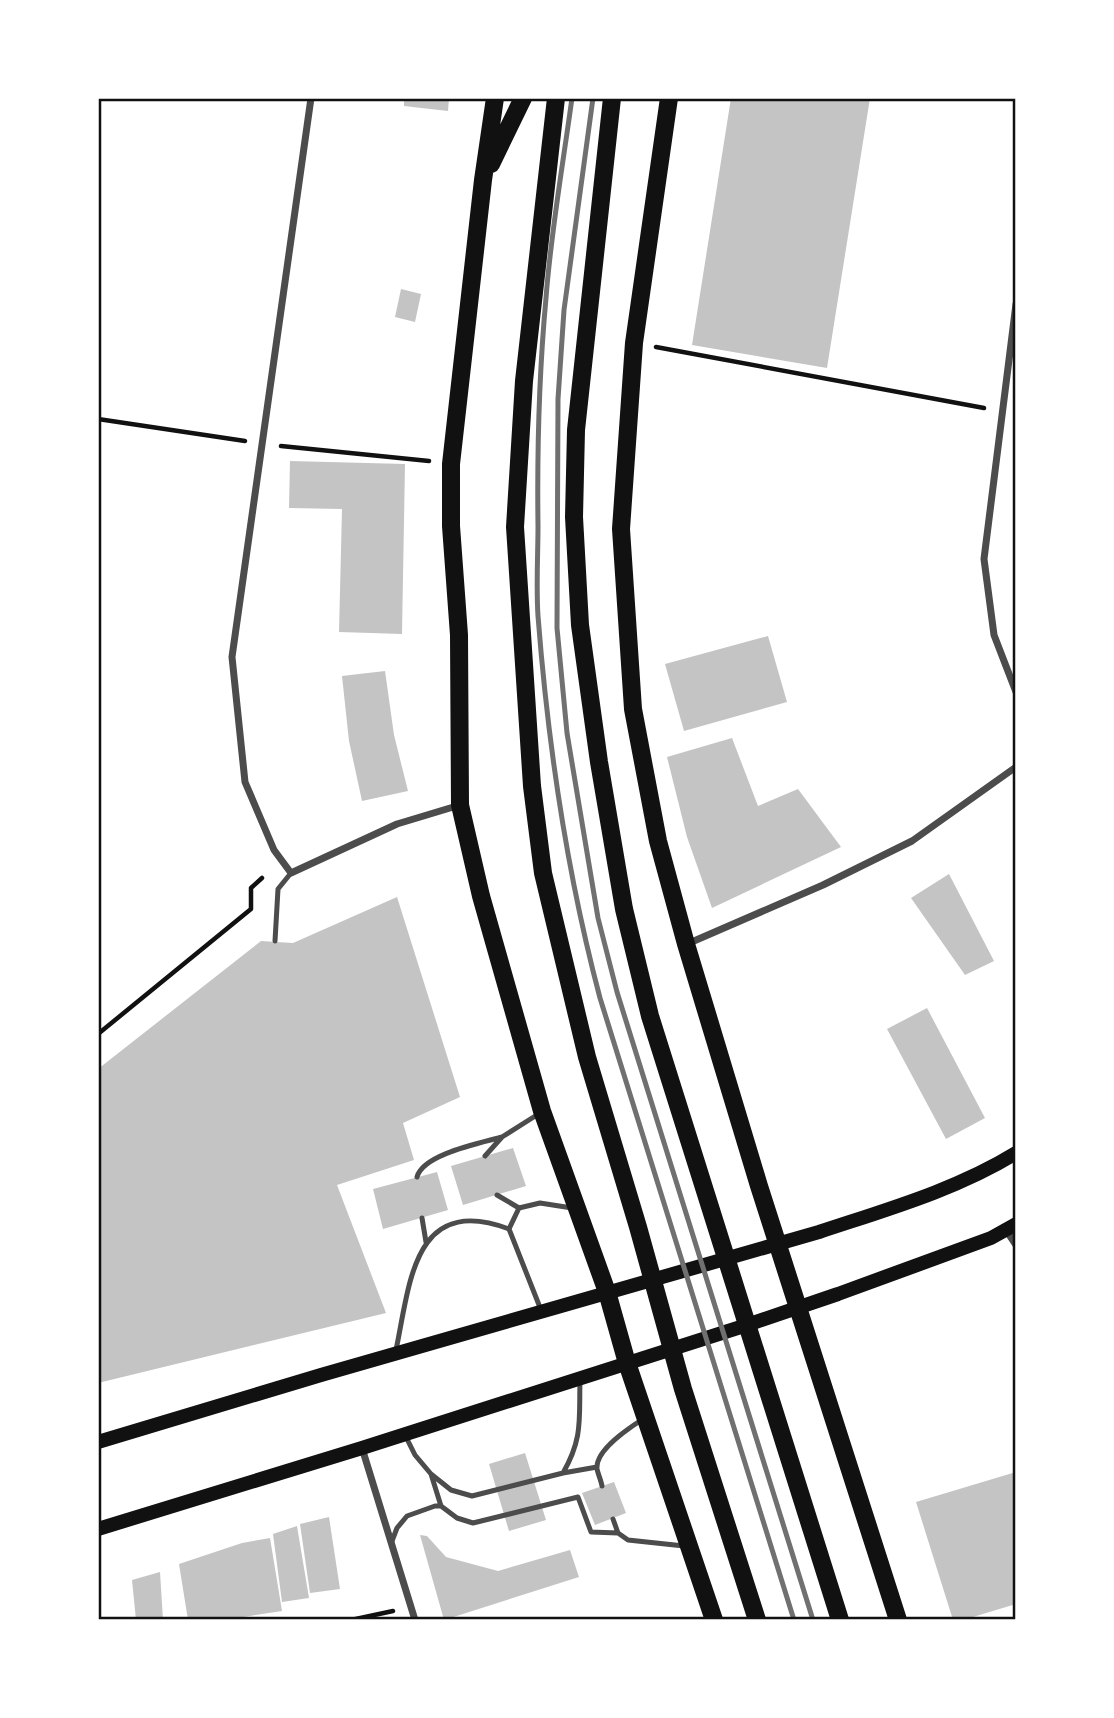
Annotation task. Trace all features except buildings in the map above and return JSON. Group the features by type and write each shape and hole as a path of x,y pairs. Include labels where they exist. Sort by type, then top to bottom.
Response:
{"main road":[{"path":"495,98 483,180 451,464 451,526 459,635 460,805 481,896 542,1111 607,1292 627,1363 714,1620"},
{"path":"483,180 523,98"},
{"path":"556,98 524,381 515,527 532,786 543,873 581,1031 672,1349 757,1620"},
{"path":"612,98 576,430 574,517 580,625 599,762 624,909 650,1016 840,1620"},
{"path":"669,98 634,343 621,529 633,709 658,841 686,944 898,1620"},
{"path":"98,1443 886,1210 990,1169 1016,1153"},
{"path":"98,1529 580,1380 747,1325 991,1238 1011,1227"}],"street":[{"path":"311,98 232,657 245,782 274,850 291,873 386,829 460,805"},
{"path":"1016,304 984,559 994,635 1016,692"},
{"path":"686,944 823,885 912,841 1016,767"},
{"path":"1011,1227 1016,1245"},
{"path":"362,1448 415,1620"}],"lane":[{"path":"275,941 278,889 291,873"},
{"path":"417,1177 432,1160 502,1137 542,1111"},
{"path":"485,1156 502,1137"},
{"path":"497,1195 519,1208 540,1203 576,1208"},
{"path":"519,1208 509,1229 541,1311"},
{"path":"422,1218 426,1243"},
{"path":"395,1353 415,1261 426,1243 443,1227 468,1220 490,1222 509,1229"},
{"path":"563,1473 576,1448 579,1434 580,1380"},
{"path":"602,1486 597,1467 600,1457 608,1446 645,1417"},
{"path":"405,1435 415,1454 431,1474 451,1490 472,1496 597,1467"},
{"path":"431,1474 441,1506 457,1518 473,1523 578,1497 592,1532 618,1533 628,1540 690,1546"},
{"path":"392,1541 397,1528 407,1516 441,1506"},
{"path":"613,1519 618,1533"}],"path":[{"path":"634,343 1003,411"},
{"path":"98,1034 251,909 251,888 268,872"},
{"path":"351,1620 411,1607"}],"railway":[{"path":"572,98 548,273 538,469 537,605 560,809 600,998 794,1620"},
{"path":"593,98 564,310 558,399 557,628 567,733 598,918 617,992 813,1620"}]}
